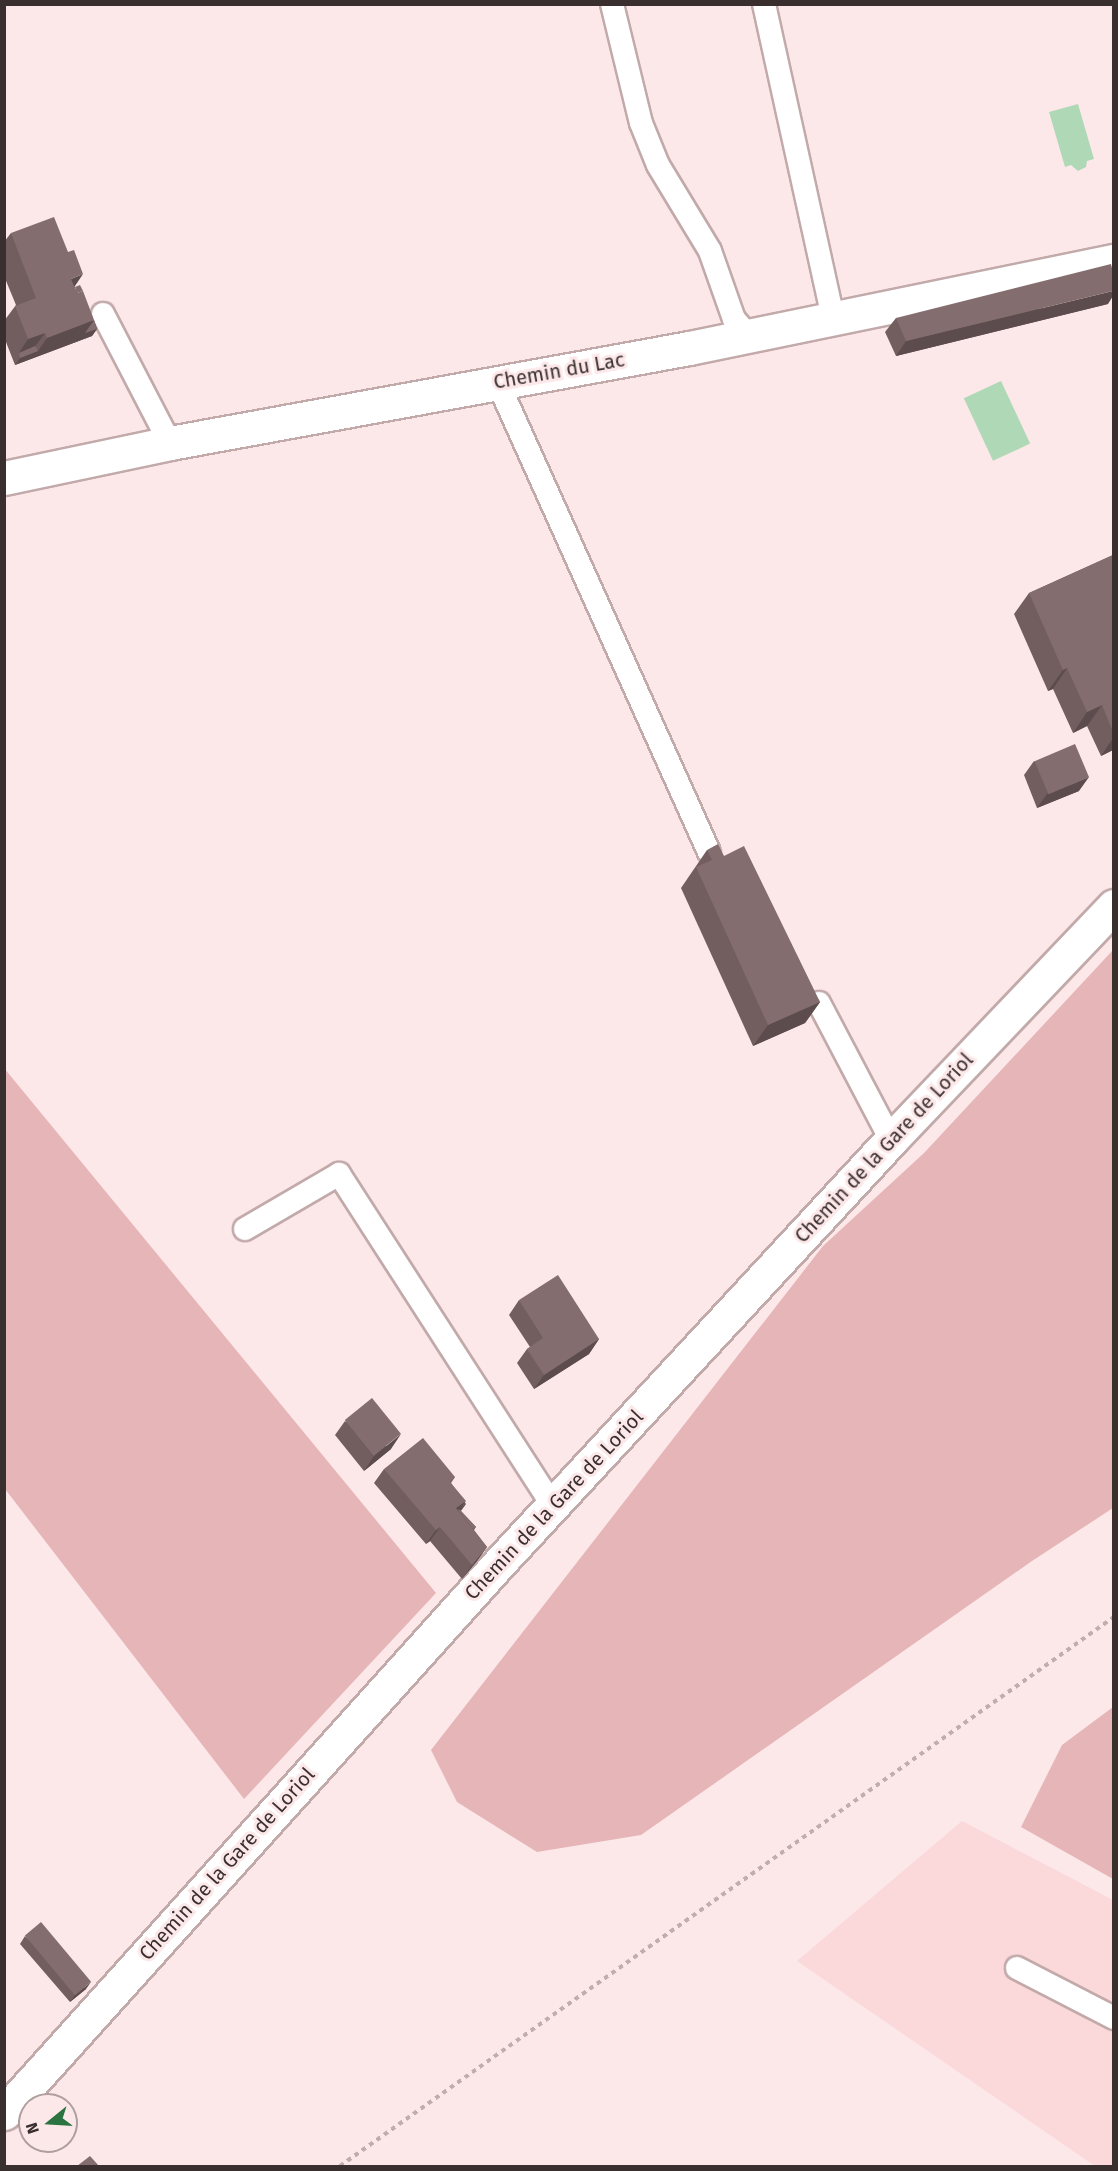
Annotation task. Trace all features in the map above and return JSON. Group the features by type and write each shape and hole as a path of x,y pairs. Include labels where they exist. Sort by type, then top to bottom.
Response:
{"street":[{"name":"Chemin du Lac","path":"4,478 170,443 749,336 1113,261"},
{"name":"Chemin de la Gare de Loriol","path":"4,2114 233,1856 553,1506 891,1140 1113,906"}],"lane":[{"path":"612,4 641,123 658,165 710,251 734,319 749,336"},
{"path":"764,4 833,318"},
{"path":"103,314 170,443"},
{"path":"498,383 709,852"},
{"path":"819,1003 891,1140"},
{"path":"245,1229 339,1174 553,1506"},
{"path":"1017,1968 1113,2018"}],"path":[{"path":"340,2166 1113,1617"}],"shaded area":[{"path":"1078,104 1094,159 1087,161 1086,167 1078,171 1071,165 1065,167 1049,112"},
{"path":"1001,381 1030,444 993,461 964,398"},
{"path":"1113,950 1113,1508 1032,1561 641,1835 537,1852 457,1802 431,1750 823,1246 924,1153"},
{"path":"4,1068 436,1593 244,1799 5,1489"},
{"path":"1113,1707 1113,1879 1021,1827 1062,1745"},
{"path":"962,1821 1113,1900 1113,2166 1095,2166 797,1961"}],"building":[{"path":"54,217 68,252 74,250 83,274 71,279 77,293 83,291 94,320 47,338 45,333 28,339 15,306 36,298 11,233"},
{"path":"1111,264 1113,291 906,341 896,318"},
{"path":"80,285 83,291 77,293 75,287"},
{"path":"94,320 97,329 85,333"},
{"path":"35,346 38,351 20,358 19,353"},
{"path":"1113,555 1113,732 1102,705 1087,712 1067,668 1063,670 1029,593"},
{"path":"1075,744 1089,777 1049,794 1034,761"},
{"path":"718,844 724,856 744,846 820,1002 768,1025 696,867 712,860 707,850"},
{"path":"558,1275 599,1339 544,1375 527,1349 543,1338 519,1300"},
{"path":"372,1398 401,1434 374,1456 345,1420"},
{"path":"423,1438 455,1477 450,1482 466,1501 456,1508 487,1547 472,1565 440,1527 436,1530 384,1469"},
{"path":"459,1509 476,1527 473,1529"},
{"path":"41,1922 91,1982 75,1995 25,1935"},
{"path":"90,2156 99,2166 77,2166"}]}
